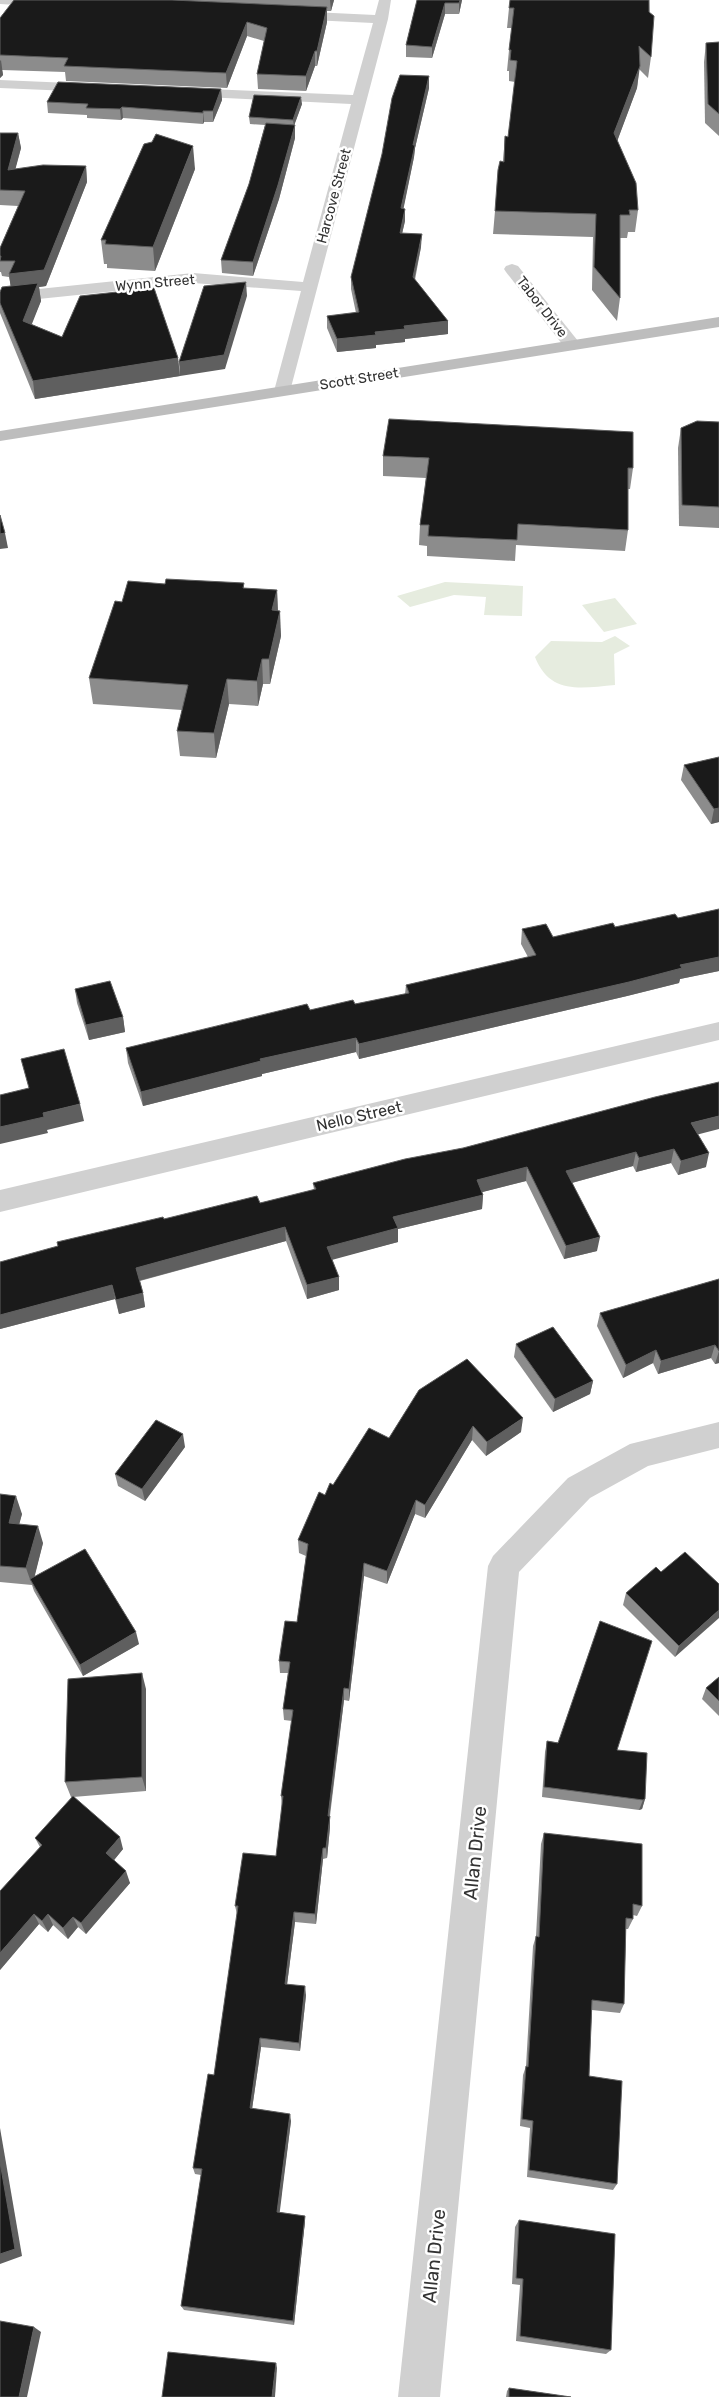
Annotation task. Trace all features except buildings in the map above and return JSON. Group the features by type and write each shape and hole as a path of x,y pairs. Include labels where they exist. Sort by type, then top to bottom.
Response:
{"main road":[{"name":"Scott Street","path":"0,436 719,322"}],"street":[{"path":"0,0 68,3"},
{"name":"Harcove Street","path":"283,391 385,0"},
{"path":"273,14 380,19"},
{"path":"0,84 110,89"},
{"path":"170,92 360,100"},
{"name":"Tabor Drive","path":"512,269 572,345"},
{"name":"Wynn Street","path":"0,298 193,278 310,287"},
{"name":"Nello Street","path":"0,1201 719,1030"},
{"name":"Allan Drive","path":"420,2397 504,1566 579,1488 641,1454 719,1435"}],"shaded area":[{"path":"445,582 523,586 522,616 484,615 486,597 454,595 410,607 397,596"},
{"path":"615,598 637,624 604,632 582,605"},
{"path":"615,636 630,646 614,654 615,685 579,687 558,683 549,678 541,669 535,657 551,641 602,642"}]}
